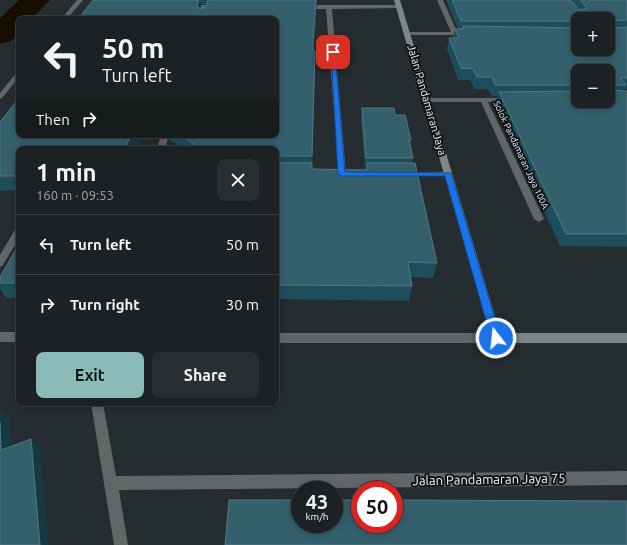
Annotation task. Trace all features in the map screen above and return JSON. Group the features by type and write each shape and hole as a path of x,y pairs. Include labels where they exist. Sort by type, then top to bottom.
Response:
{"main road":[{"name":"Jalan Pandamaran Jaya","path":"398,3 496,338"},
{"path":"496,338 627,338"}],"street":[{"path":"67,16 80,0"},
{"path":"440,0 455,34"},
{"path":"299,7 329,7 398,3"},
{"path":"178,7 206,10 222,7"},
{"path":"329,7 342,174"},
{"path":"407,34 477,34"},
{"path":"0,97 16,77"},
{"path":"427,100 516,100"},
{"name":"Solok Pandamaran Jaya 100A","path":"484,100 539,219"},
{"path":"395,174 448,174"},
{"path":"0,263 16,235"},
{"path":"0,337 16,337"},
{"path":"279,338 496,338"},
{"path":"98,406 121,545"},
{"name":"Jalan Pandamaran Jaya 75","path":"111,483 627,478"}],"building":[{"path":"93,0 199,0 197,6 198,8 205,8 208,0 316,0 313,40 313,51 315,51 312,156 279,156 279,146 196,146 185,138 279,138 279,16 80,16"},
{"path":"452,0 570,0 580,10 587,8 580,0 627,0 627,20 615,21 615,12 571,12 571,21 461,21"},
{"path":"463,26 571,28 571,56 615,56 615,28 627,27 627,78 620,78 626,85 615,85 615,64 571,64 571,85 495,85 492,77 477,77 473,69 461,68 449,38 459,38 455,29 464,29"},
{"path":"615,90 627,91 627,234 566,234 499,92 571,91 571,108 615,108"},
{"path":"16,102 16,138 130,138 126,146 16,146 16,176 0,176 0,122"},
{"path":"362,108 394,108 395,115 405,115 411,140 409,140 413,158 366,158"},
{"path":"279,163 312,163 312,169 368,170 367,163 415,163 437,263 408,262 412,286 279,285"},
{"path":"16,249 16,283 0,283 0,277"},
{"path":"0,422 1,450 31,439 40,545 0,545"},
{"path":"229,500 291,500 291,533 343,533 343,500 351,500 351,533 403,533 403,500 627,501 627,545 225,545"}],"waterway":[{"path":"18,16 36,0"},
{"path":"0,35 16,18"}],"route":[{"path":"333,52 342,174 448,174 496,338"}]}
